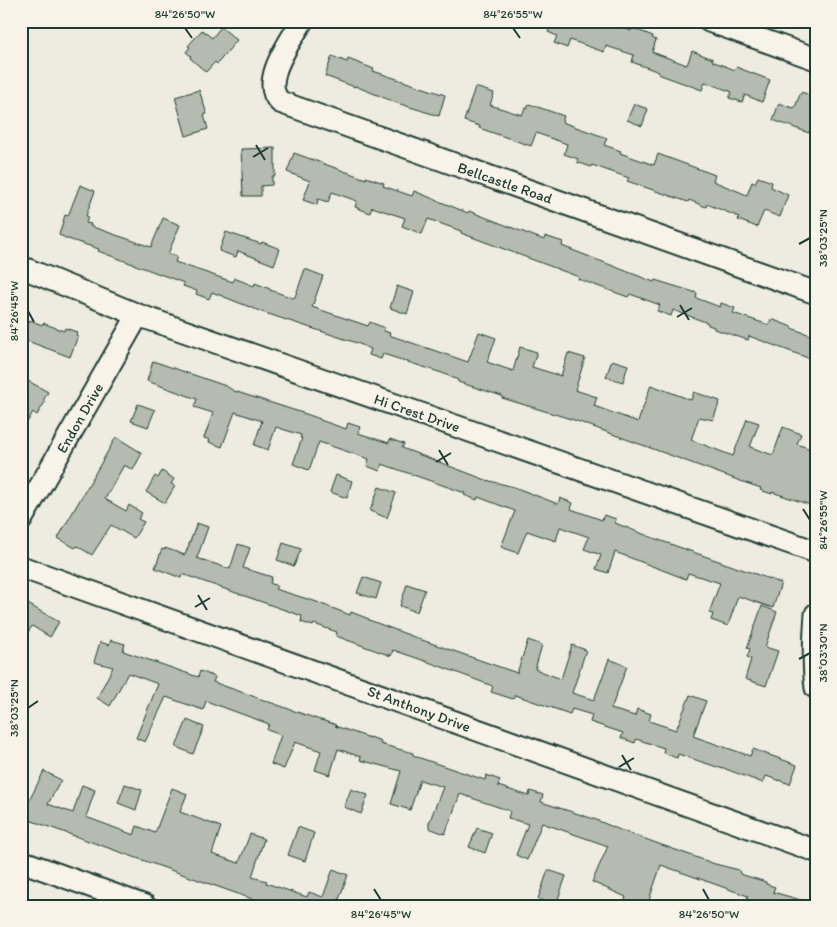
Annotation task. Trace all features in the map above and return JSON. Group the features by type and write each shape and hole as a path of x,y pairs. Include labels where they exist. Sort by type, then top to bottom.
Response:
{"street":[{"name":"Bellcastle Road","path":"302,21 275,70 272,85 273,93 280,102 816,293"},
{"path":"709,21 816,60"},
{"name":"Hi Crest Drive","path":"21,267 138,315 816,552"},
{"name":"Endon Drive","path":"21,520 138,315"},
{"name":"St Anthony Drive","path":"21,567 816,851"},
{"path":"816,614 813,642 816,688"},
{"path":"21,861 145,906"}],"building":[{"path":"552,21 597,21 631,31 632,28 653,36 652,38 656,40 652,52 687,65 692,51 735,70 736,67 770,80 762,102 745,95 742,102 729,98 732,92 705,82 702,90 658,74 659,72 632,62 634,55 606,46 604,52 570,40 567,48 554,43 557,36 548,32"},
{"path":"221,27 237,40 217,64 215,62 206,72 190,58 191,56 186,52 190,47 188,46 202,30 212,38"},
{"path":"332,56 347,62 348,59 374,69 373,71 445,95 439,116 397,103 325,76"},
{"path":"475,87 494,93 490,105 522,115 529,104 564,116 562,122 607,138 604,145 621,151 620,153 654,165 658,154 715,175 713,181 747,195 752,182 755,183 758,177 772,182 771,187 788,195 780,217 764,211 757,227 738,220 739,217 707,204 706,207 689,200 688,202 627,181 629,178 592,165 591,167 577,162 578,159 564,154 567,144 536,133 531,146 479,128 480,126 464,121"},
{"path":"199,90 207,114 204,115 208,129 186,136 175,97"},
{"path":"801,92 816,97 816,114 809,133 773,120 779,103 795,107"},
{"path":"634,104 648,109 642,126 627,120"},
{"path":"275,148 275,176 272,176 272,185 261,186 261,196 243,196 241,149"},
{"path":"294,153 366,179 366,177 384,183 383,186 412,196 414,191 468,213 469,211 544,240 545,236 563,242 562,246 654,282 655,280 697,293 696,298 720,307 721,303 735,308 733,313 769,325 771,319 792,327 816,337 816,361 749,336 748,340 714,329 708,323 673,310 671,316 657,311 660,305 630,294 628,297 578,279 579,277 428,219 422,234 402,226 405,218 372,207 370,213 355,207 357,201 332,192 328,202 318,199 317,205 303,200 310,181 287,172"},
{"path":"80,185 95,191 86,216 88,217 86,223 91,224 90,226 151,247 163,218 180,225 168,254 177,257 175,262 233,282 234,278 254,286 255,283 293,298 305,269 323,276 312,307 368,326 370,322 385,328 384,331 390,333 389,335 468,362 479,332 496,338 487,362 513,371 520,347 537,352 532,367 561,376 568,353 585,358 575,390 597,397 594,406 638,422 651,385 691,400 694,392 720,401 713,420 699,417 691,440 733,456 747,419 759,423 750,447 773,455 783,427 801,434 797,444 816,451 816,466 811,479 816,480 816,507 772,492 772,494 760,490 761,488 574,420 502,398 502,396 458,382 458,380 442,373 383,354 381,359 369,355 371,349 357,343 262,312 212,292 209,299 196,294 197,291 183,286 184,283 98,251 99,249 68,239 59,235 65,215 68,216"},
{"path":"226,232 280,249 274,265 238,251 236,257 219,251"},
{"path":"397,286 414,292 407,314 390,308"},
{"path":"30,320 64,331 65,328 77,332 76,335 78,336 70,357 22,339"},
{"path":"612,360 628,365 623,382 606,377"},
{"path":"153,361 346,429 348,423 360,427 358,433 389,443 390,439 404,444 402,448 486,480 514,487 558,504 560,498 573,503 571,509 602,520 604,515 616,519 615,523 656,539 781,583 773,608 738,596 728,626 711,620 713,614 709,613 720,583 688,573 686,579 615,552 608,573 596,569 601,555 584,549 589,537 560,527 556,541 527,531 518,553 501,547 515,511 478,497 477,500 464,495 465,493 382,464 380,471 367,466 369,459 319,442 309,470 306,469 293,464 302,438 300,438 301,435 276,427 268,450 254,445 262,421 235,412 222,447 209,442 210,440 204,438 213,413 194,407 197,399 147,381"},
{"path":"21,377 48,392 43,401 45,402 37,415 33,412 21,433"},
{"path":"138,404 155,410 148,427 131,421"},
{"path":"116,437 142,453 133,470 124,465 105,499 126,511 129,505 142,513 138,519 144,522 134,538 111,525 92,555 58,538"},
{"path":"162,471 174,479 171,484 175,486 165,503 146,492 155,476 158,478"},
{"path":"336,475 352,481 347,498 330,492"},
{"path":"379,487 396,493 387,518 370,511"},
{"path":"197,523 208,527 197,558 230,569 238,544 250,548 243,568 272,577 270,583 277,586 275,589 350,615 351,612 422,640 517,673 528,640 542,645 535,669 561,679 572,645 586,650 572,693 594,700 609,659 627,666 611,709 635,716 637,709 651,714 649,721 676,730 690,695 706,701 693,736 750,756 753,749 797,765 790,784 766,776 763,783 678,754 677,758 663,753 664,748 636,739 635,743 621,738 623,733 590,722 592,715 572,709 570,714 515,695 513,699 491,692 493,687 490,685 434,664 393,650 391,656 336,636 337,632 314,624 313,626 301,622 302,616 182,574 181,578 155,568 162,549 165,550 165,548 185,555"},
{"path":"283,543 301,549 294,566 277,560"},
{"path":"363,577 381,583 376,599 357,593"},
{"path":"407,584 425,590 417,612 400,606"},
{"path":"21,600 59,622 50,637 32,626 21,643"},
{"path":"762,606 777,612 765,647 778,651 766,686 745,679 751,659 747,657 750,649 747,648"},
{"path":"111,640 125,644 123,651 198,677 200,671 215,677 213,682 381,741 380,744 413,753 413,755 420,758 485,780 486,775 500,780 498,786 529,796 530,791 543,795 541,802 594,819 715,864 739,870 740,874 766,882 766,884 775,887 773,892 808,902 807,906 745,906 748,896 661,865 647,906 635,906 624,902 626,897 592,882 608,846 542,823 527,860 516,855 528,824 508,818 510,811 460,794 445,834 429,828 429,823 443,787 420,780 410,810 391,804 401,771 360,760 361,757 338,749 330,775 315,770 321,751 295,742 284,769 271,764 281,735 267,730 269,724 206,701 203,710 166,697 145,742 136,738 158,684 128,673 110,706 97,698 113,667 94,662 100,642 109,645"},
{"path":"187,720 204,727 193,754 176,747"},
{"path":"44,771 61,780 48,804 73,813 82,785 95,790 86,817 134,835 137,826 155,833 172,788 187,794 180,812 221,827 212,854 239,863 250,834 264,839 252,877 307,897 309,892 323,897 333,869 348,875 338,902 343,904 343,906 272,906 21,817 21,798 29,801"},
{"path":"125,784 142,790 136,810 118,803"},
{"path":"351,789 368,795 361,814 344,807"},
{"path":"298,827 314,833 305,861 288,855"},
{"path":"477,828 492,833 485,853 469,847"},
{"path":"548,870 566,876 556,905 538,899"}]}
